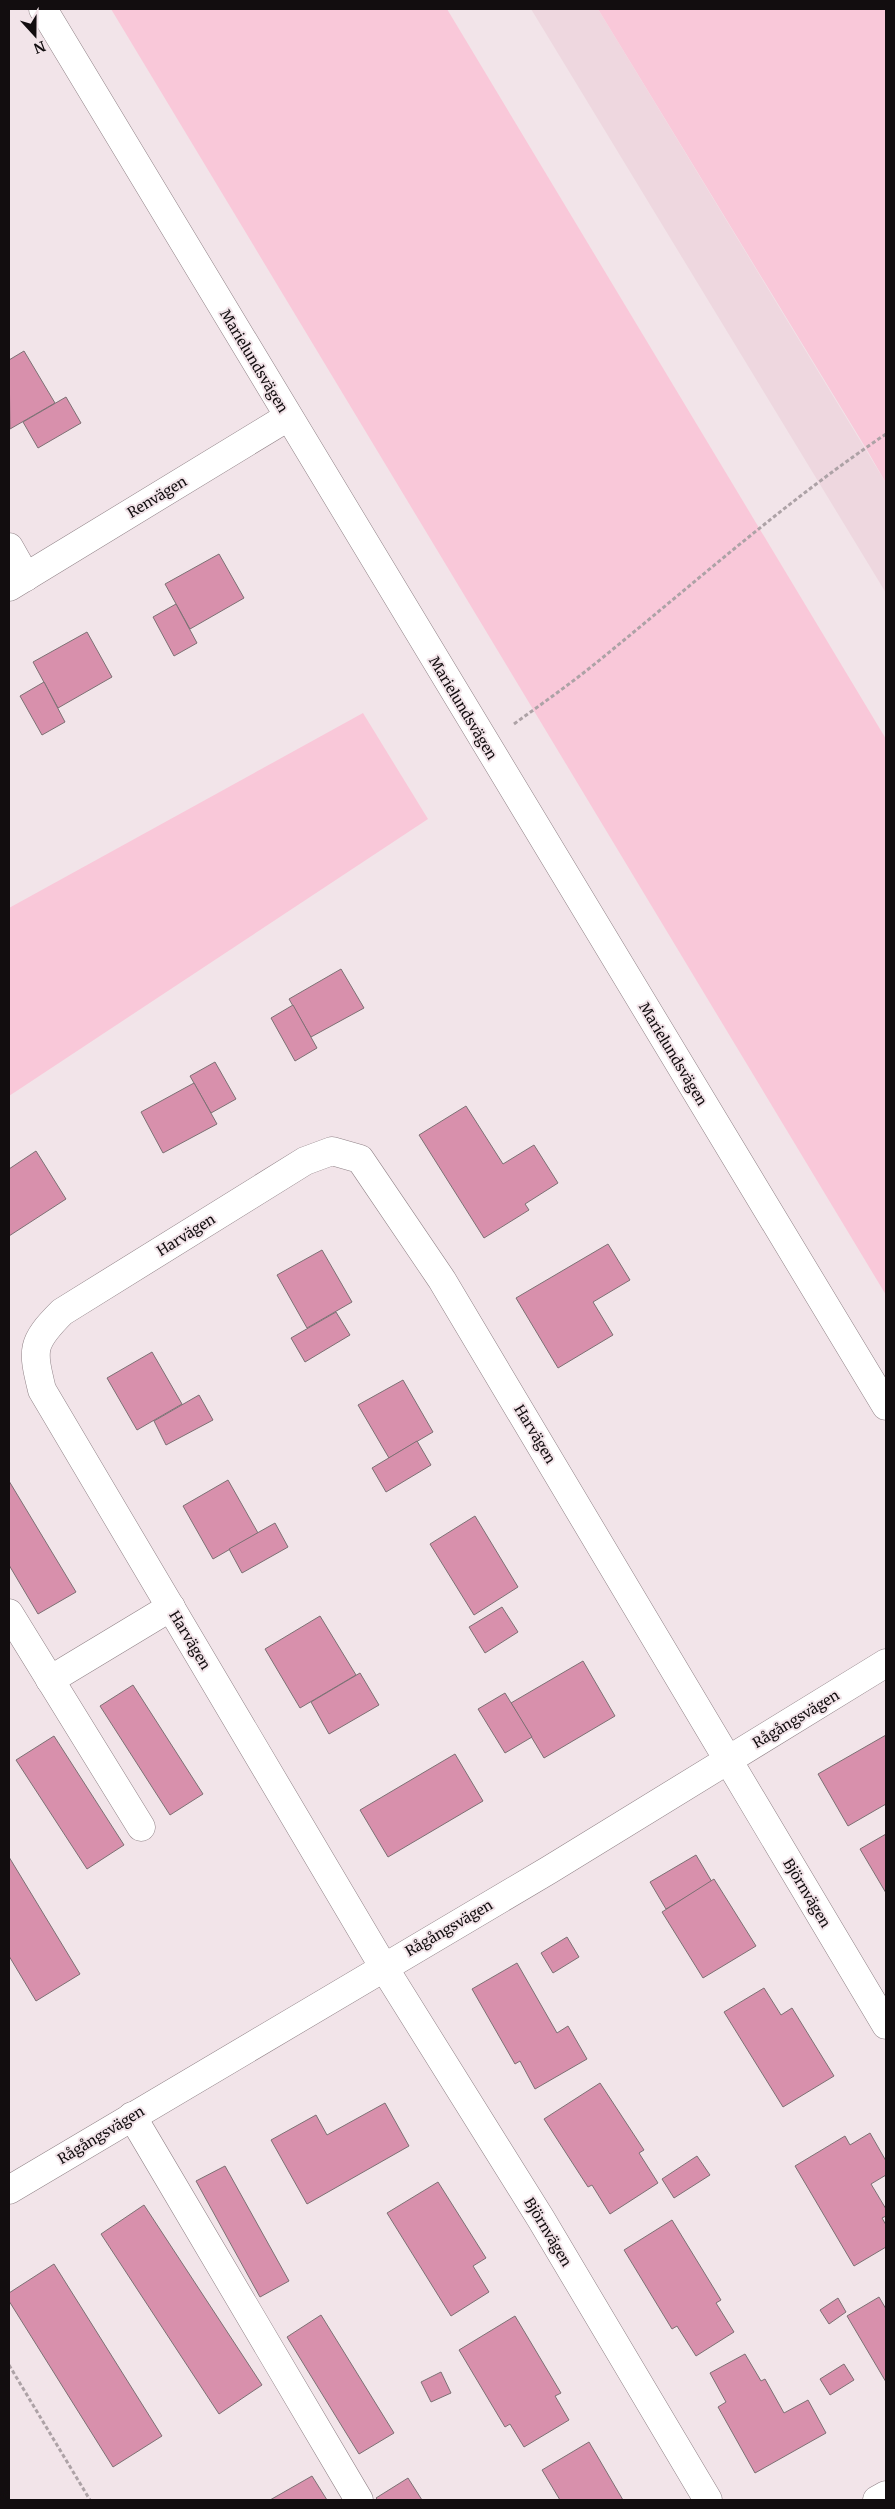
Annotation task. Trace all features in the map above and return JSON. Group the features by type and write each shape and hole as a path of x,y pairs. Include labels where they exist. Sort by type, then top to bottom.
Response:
{"street":[{"name":"Marielundsvägen","path":"42,9 486,745 882,1393"},
{"name":"Renvägen","path":"9,548 17,582 288,417"},
{"name":"Harvägen","path":"383,1966 42,1390 34,1356 43,1331 62,1312 305,1162 332,1151 360,1159 442,1280 728,1761"},
{"path":"50,1680 171,1607"},
{"path":"9,1613 141,1827"},
{"name":"Rågångsvägen","path":"9,2190 383,1966 549,1870 886,1663"},
{"name":"Björnvägen","path":"728,1761 886,2025"},
{"name":"Björnvägen","path":"383,1966 541,2219 708,2500"},
{"path":"132,2116 359,2500"},
{"path":"877,2500 886,2495"}],"path":[{"path":"486,745 589,668 789,504 841,464 886,434"},
{"path":"9,2365 90,2500"}],"shaded area":[{"path":"111,9 447,9 886,739 886,1295"},
{"path":"531,9 598,9 886,483 886,593"},
{"path":"598,9 886,9 886,483 867,450"},
{"path":"363,713 428,819 9,1096 9,908"}],"building":[{"path":"24,351 55,403 10,429 9,360"},
{"path":"66,397 81,423 38,448 23,422"},
{"path":"219,554 244,598 190,629 165,584"},
{"path":"176,604 197,643 174,656 153,617"},
{"path":"87,632 112,677 58,708 33,662"},
{"path":"44,682 65,722 42,735 20,696"},
{"path":"341,969 364,1008 311,1037 289,999"},
{"path":"293,1005 317,1048 295,1061 271,1018"},
{"path":"215,1062 236,1099 211,1113 190,1076"},
{"path":"194,1083 217,1124 163,1153 141,1112"},
{"path":"466,1106 503,1164 534,1145 558,1183 525,1204 529,1210 484,1238 419,1135"},
{"path":"36,1151 66,1199 9,1236 9,1169"},
{"path":"608,1244 630,1280 593,1302 613,1335 558,1368 516,1298"},
{"path":"322,1250 352,1302 307,1328 277,1275"},
{"path":"336,1312 350,1335 305,1362 291,1338"},
{"path":"152,1352 182,1404 137,1430 107,1378"},
{"path":"403,1380 433,1432 389,1458 358,1405"},
{"path":"199,1395 213,1420 166,1445 154,1421"},
{"path":"417,1441 431,1465 386,1492 372,1468"},
{"path":"228,1480 258,1533 213,1559 183,1506"},
{"path":"9,1481 76,1592 38,1614 9,1565"},
{"path":"475,1516 518,1587 474,1615 430,1544"},
{"path":"275,1523 288,1547 242,1573 229,1549"},
{"path":"502,1607 518,1632 485,1653 469,1627"},
{"path":"320,1616 356,1675 300,1708 265,1649"},
{"path":"583,1661 615,1716 544,1758 511,1703"},
{"path":"360,1673 379,1705 329,1734 311,1702"},
{"path":"133,1685 203,1794 170,1815 100,1706"},
{"path":"505,1693 532,1737 505,1753 478,1709"},
{"path":"886,1735 886,1804 848,1826 818,1774"},
{"path":"54,1736 124,1845 87,1869 16,1760"},
{"path":"455,1754 483,1801 388,1857 360,1810"},
{"path":"886,1834 886,1893 860,1849"},
{"path":"696,1855 712,1882 666,1909 650,1882"},
{"path":"9,1857 80,1974 36,2001 9,1956"},
{"path":"714,1879 756,1946 703,1978 662,1912"},
{"path":"567,1937 579,1957 553,1973 541,1953"},
{"path":"517,1963 557,2033 568,2026 587,2059 535,2089 520,2061 515,2064 472,1989"},
{"path":"764,1988 781,2015 792,2008 834,2076 783,2107 724,2012"},
{"path":"600,2083 644,2150 639,2153 658,2183 610,2214 592,2185 588,2187 544,2119"},
{"path":"385,2103 409,2146 307,2204 271,2140 316,2115 327,2135"},
{"path":"870,2133 886,2161 886,2175 871,2184 886,2209 886,2216 882,2218 886,2225 886,2247 854,2266 795,2166 845,2136 850,2145"},
{"path":"697,2156 710,2175 674,2198 662,2179"},
{"path":"225,2166 289,2281 260,2297 196,2181"},
{"path":"438,2182 486,2258 473,2266 489,2292 451,2316 387,2213"},
{"path":"144,2205 262,2385 219,2414 101,2234"},
{"path":"672,2220 721,2300 716,2303 734,2332 696,2356 677,2326 672,2329 624,2250"},
{"path":"54,2264 162,2436 113,2467 9,2301 9,2293"},
{"path":"879,2297 886,2309 886,2382 847,2316"},
{"path":"838,2298 846,2312 829,2324 820,2310"},
{"path":"321,2315 394,2433 359,2454 287,2337"},
{"path":"515,2316 561,2393 555,2396 569,2420 524,2447 510,2424 505,2427 459,2350"},
{"path":"745,2354 761,2381 765,2379 784,2413 808,2400 826,2433 755,2473 718,2407 726,2402 710,2373"},
{"path":"844,2364 854,2380 830,2395 820,2379"},
{"path":"441,2372 451,2393 431,2402 421,2382"},
{"path":"589,2442 623,2500 560,2500 542,2470"},
{"path":"312,2476 327,2500 270,2500"},
{"path":"408,2478 422,2500 378,2500 376,2498"}]}
